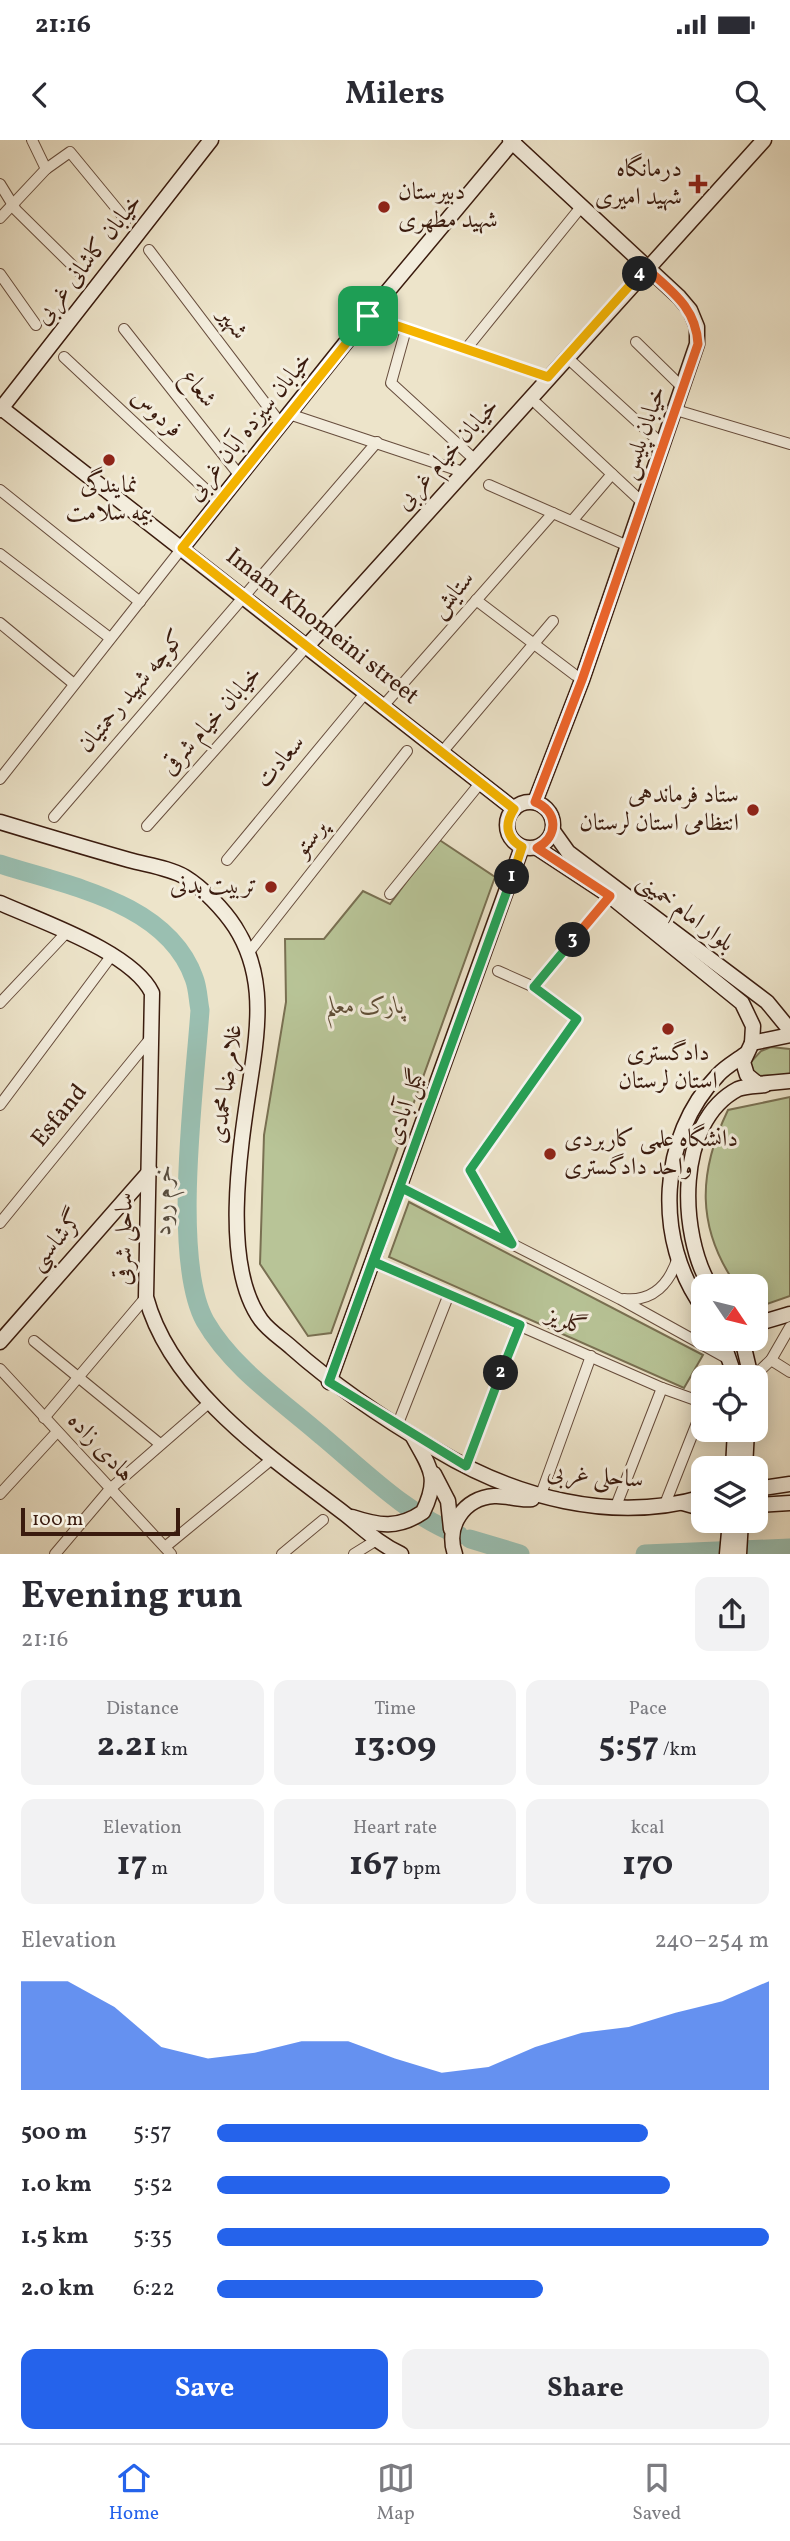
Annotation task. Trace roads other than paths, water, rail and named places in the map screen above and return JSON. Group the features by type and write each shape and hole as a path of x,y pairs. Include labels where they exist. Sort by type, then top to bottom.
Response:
{"main road":[{"name":"خیابان کاشانی غربی","path":"0,408 211,140"},
{"name":"خیابان خیام غربی","path":"308,645 764,140"},
{"name":"خیابان پلیس","path":"512,141 685,304 697,327 698,344 664,446 535,802"},
{"name":"خیابان سیزده آبان غربی","path":"182,548 512,141"},
{"name":"Imam Khomeini street","path":"0,408 367,691 514,809"},
{"path":"527,802 535,802 548,810 554,824 553,831 537,848 522,847 510,837 507,822 514,809 527,802"},
{"name":"غلامرضا محمدی","path":"0,822 185,877 234,925 249,952 256,978 260,1017 239,1160 237,1198 242,1268 248,1296 262,1322 329,1382 412,1436"},
{"name":"بلوار امام خمینی","path":"553,831 568,852 767,1002 790,1033"},
{"name":"گیل آبادی","path":"329,1382 402,1188 522,847"},
{"name":"بلوار امام خمینی","path":"537,848 610,896 742,1003 753,1026 748,1049 747,1075 765,1085"},
{"name":"ساحلی شرقی","path":"0,903 112,955 145,979 152,993 146,1297 161,1340 211,1401 272,1458 375,1541 401,1554"},
{"path":"691,1289 678,1256 670,1198 676,1146 686,1121 719,1074 748,1049 790,1033"},
{"path":"704,1274 694,1252 688,1220 695,1147 703,1127 727,1097 741,1088 790,1081"},
{"name":"گرشاسبی","path":"0,1342 150,1171"},
{"path":"768,1320 790,1314"},
{"path":"727,1351 733,1365"},
{"path":"412,1436 448,1501 455,1552"},
{"name":"ساحلی غربی","path":"412,1436 466,1466 540,1497 615,1506 691,1501"},
{"path":"345,1515 383,1526 411,1520 423,1512 433,1487 433,1472"},
{"path":"768,1487 790,1484"},
{"path":"452,1529 460,1513 473,1502 497,1495 525,1500 540,1497"},
{"path":"683,1503 691,1505"},
{"path":"768,1504 790,1503"},
{"path":"727,1554 729,1533"},
{"path":"739,1554 740,1533"}],"street":[{"path":"32,140 46,169"},
{"path":"0,218 46,169 70,152 126,220"},
{"path":"0,184 13,205 79,272"},
{"path":"466,349 581,206"},
{"name":"شهیر","path":"149,250 285,419"},
{"path":"0,274 36,325"},
{"path":"368,316 548,377"},
{"name":"شعاع","path":"124,328 240,476"},
{"path":"406,329 391,383 474,460"},
{"path":"636,342 683,388"},
{"name":"فردوس","path":"64,356 219,502"},
{"path":"572,362 664,446"},
{"path":"537,404 643,503"},
{"path":"676,410 790,444"},
{"path":"285,419 377,442 463,472"},
{"name":"کوچه شهید رحمتیان","path":"54,817 377,442"},
{"path":"572,521 612,474"},
{"path":"489,485 628,545"},
{"path":"0,490 139,602"},
{"name":"ستایش","path":"384,705 553,513"},
{"path":"0,779 182,548"},
{"path":"0,554 110,639"},
{"path":"476,600 575,674"},
{"path":"443,751 553,621"},
{"path":"0,623 74,684"},
{"name":"خیابان خیام شرقی","path":"147,825 308,645"},
{"name":"سعادت","path":"227,860 367,691"},
{"name":"پرستو","path":"249,952 407,751"},
{"path":"390,894 481,782"},
{"path":"534,987 610,896"},
{"path":"0,1003 66,933"},
{"path":"0,1105 112,955"},
{"path":"498,971 534,987 577,1019 470,1170 512,1244"},
{"name":"Esfand","path":"0,1223 152,1037"},
{"path":"402,1188 620,1299 732,1361"},
{"path":"620,1299 638,1300 656,1292 670,1277 678,1256"},
{"name":"گلریز","path":"374,1262 691,1399"},
{"path":"397,1426 449,1294"},
{"path":"44,1418 146,1297"},
{"path":"466,1466 520,1325"},
{"path":"765,1365 790,1327"},
{"path":"34,1341 160,1444"},
{"path":"540,1497 591,1356"},
{"path":"771,1360 790,1372"},
{"name":"هادی زاده","path":"0,1369 168,1550"},
{"path":"615,1506 662,1388"},
{"path":"55,1554 110,1489 211,1401"},
{"path":"0,1494 57,1432"},
{"path":"666,1504 691,1438"},
{"path":"168,1550 272,1458"},
{"path":"282,1554 323,1520"},
{"path":"354,1554 375,1541"}],"waterway":[{"name":"خرم رود","path":"0,864 112,901 138,914 162,931 181,952 195,982 200,1010 190,1125 187,1215 189,1257 195,1293 205,1321 229,1354 275,1397 404,1504 459,1535"},
{"name":"خرم رود","path":"470,1539 520,1554"},
{"name":"خرم رود","path":"645,1554 790,1548"}],"place":[{"name":"درمانگاه شهید امیری","path":"698,184"},
{"name":"دبیرستان شهید مطهری","path":"384,207"},
{"name":"نمایندگی بیمه سلامت","path":"109,460"},
{"name":"ستاد فرماندهی انتظامی استان لرستان","path":"753,810"},
{"name":"تربیت بدنی","path":"271,887"},
{"name":"دادگستری استان لرستان","path":"668,1029"},
{"name":"دانشگاه علمی کاربردی واحد دادگستری","path":"550,1154"}],"park label":[{"name":"پارک معلم","path":"365,1007"}]}
